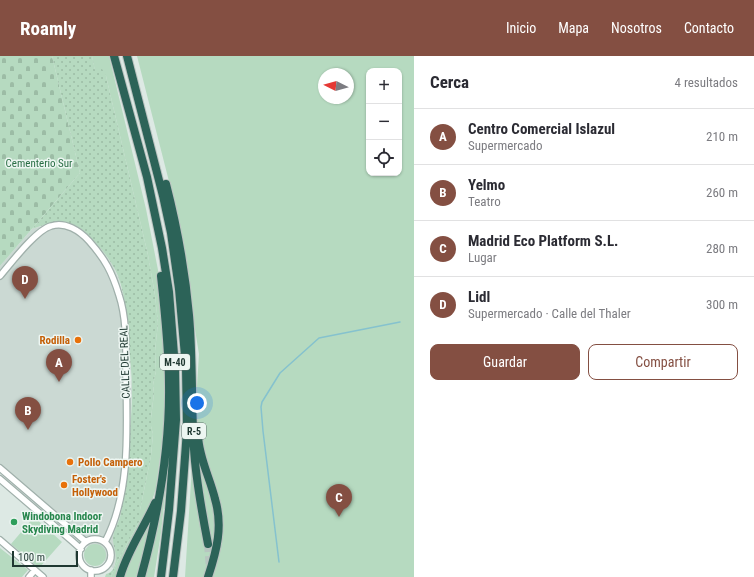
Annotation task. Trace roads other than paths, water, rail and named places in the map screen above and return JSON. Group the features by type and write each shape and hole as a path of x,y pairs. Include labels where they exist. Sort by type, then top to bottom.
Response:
{"highway":[{"name":"M-40","path":"114,56 147,177 169,292 175,367 176,427 170,510 161,577"},
{"name":"M-40","path":"127,56 152,150 171,233 179,289 186,367 187,430 181,511 173,577"},
{"name":"M-40","path":"139,150 143,178 154,230 164,300 169,385 167,429"},
{"name":"M-40","path":"152,150 165,180 169,195 184,272 194,351 198,439 203,462 215,498 220,525 219,540 208,577"},
{"name":"R-5","path":"189,316 194,447 202,515 208,544"},
{"path":"120,577 122,567 155,502 160,479 167,429"},
{"name":"R-5","path":"141,577 159,500 167,445 167,429"}],"street":[{"name":"CALLE DEL REAL","path":"0,276 42,230 53,225 66,226 77,230 84,235 106,263 113,276 120,297 124,318 127,422 122,492 115,521 105,542"},
{"path":"0,468 86,542"},
{"path":"0,479 81,549"},
{"path":"92,539 105,542 111,554 110,561 106,567 100,570 91,570 85,567 81,562 80,556 81,549 86,542 92,539"},
{"path":"0,540 43,577"},
{"path":"29,577 35,570"},
{"path":"91,570 91,577"},
{"path":"99,577 100,570"}],"waterway":[{"path":"279,562 263,431 262,402 280,373 319,338 400,322"}],"tunnel":[{"path":"208,544 210,570"}],"place":[{"name":"Lidl","path":"25,299"},
{"name":"Rodilla","path":"78,340"},
{"name":"Centro Comercial Islazul","path":"59,382"},
{"name":"Yelmo","path":"28,430"},
{"name":"Pollo Campero","path":"70,462"},
{"name":"Foster's Hollywood","path":"64,485"},
{"name":"Madrid Eco Platform S.L.","path":"339,517"},
{"name":"Windobona Indoor Skydiving Madrid","path":"14,522"}],"park label":[{"name":"Cementerio Sur","path":"39,163"}]}
